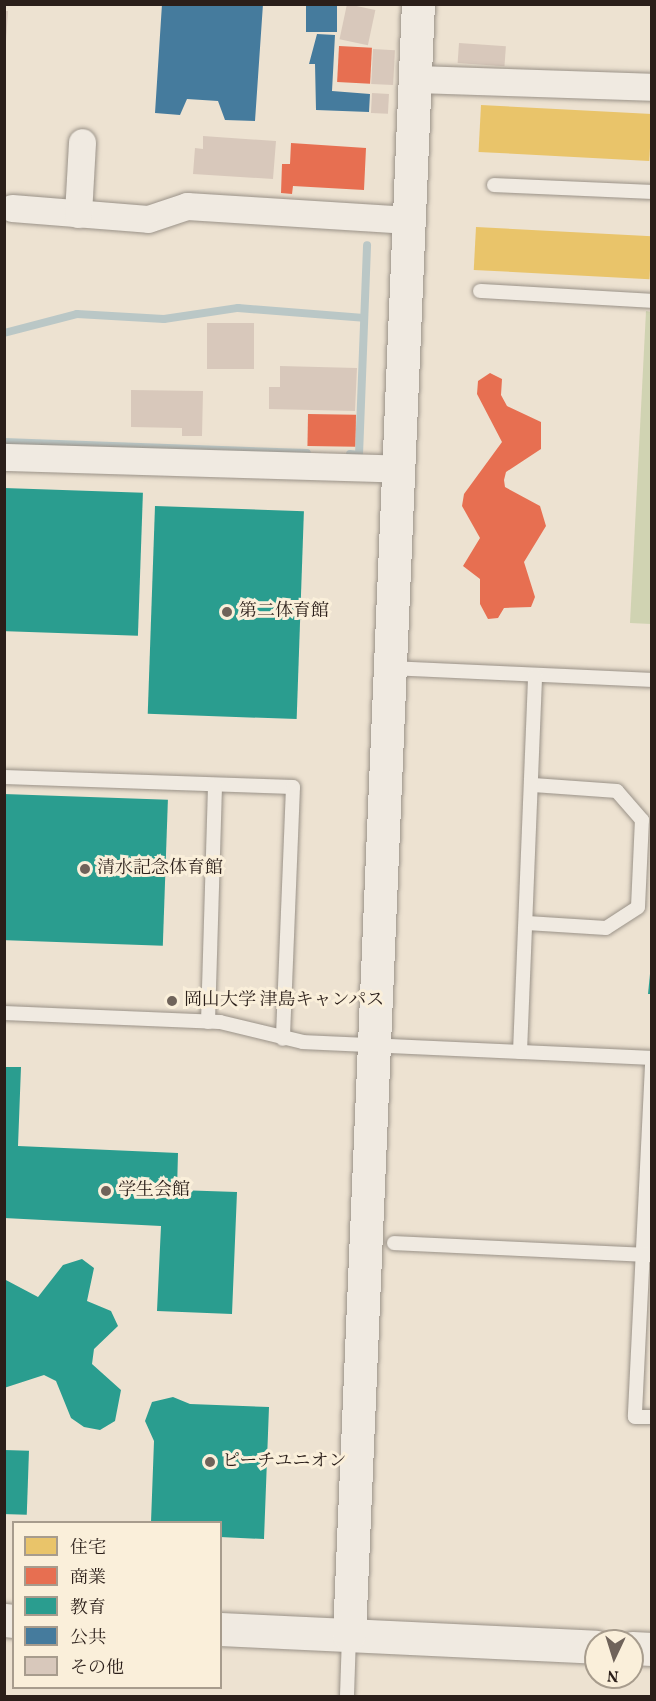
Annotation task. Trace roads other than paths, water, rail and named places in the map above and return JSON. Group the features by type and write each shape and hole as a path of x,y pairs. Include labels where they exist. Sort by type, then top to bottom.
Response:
{"street":[{"path":"349,1635 376,1046 418,4"},
{"path":"415,79 651,87"},
{"path":"78,214 82,142"},
{"path":"12,208 148,219 187,206 408,220"},
{"path":"4,457 398,469"},
{"path":"222,1629 584,1646"}],"lane":[{"path":"494,185 651,192"},
{"path":"480,291 651,301"},
{"path":"391,668 651,680"},
{"path":"520,1052 533,785 535,675"},
{"path":"4,777 293,787 283,1039"},
{"path":"208,1022 215,785"},
{"path":"527,923 606,928 638,907 642,820 617,791 533,785"},
{"path":"4,1013 208,1022 283,1039 376,1046 651,1058"},
{"path":"651,1065 645,1355 635,1417 651,1417"},
{"path":"394,1243 647,1254"},
{"path":"346,1696 349,1635"}],"waterway":[{"path":"350,454 359,455 367,245"},
{"path":"4,333 77,314 164,319 238,308 364,318"},
{"path":"4,442 307,453"}],"place":[{"name":"第二体育館","path":"227,612"},
{"name":"清水記念体育館","path":"85,869"},
{"name":"岡山大学 津島キャンパス","path":"172,1001"},
{"name":"学生会館","path":"106,1191"},
{"name":"ピーチユニオン","path":"210,1462"}]}
